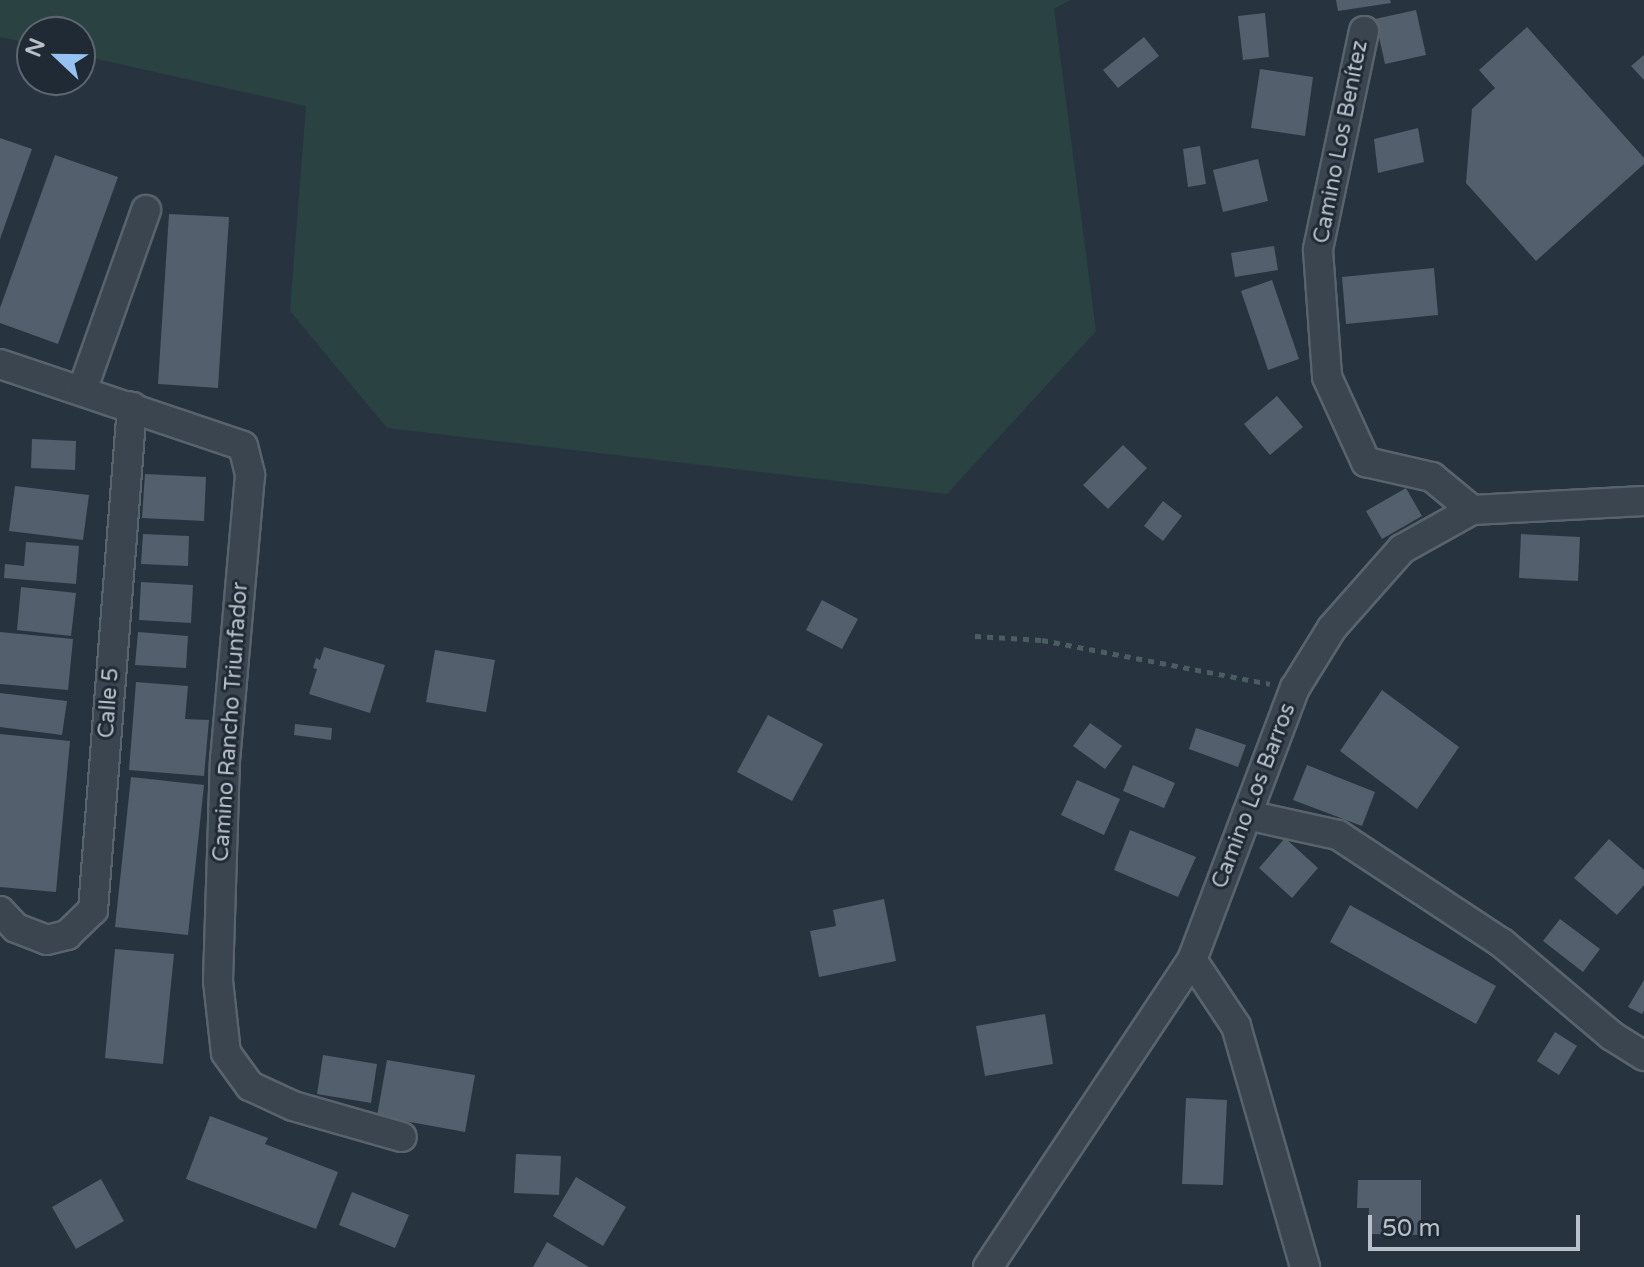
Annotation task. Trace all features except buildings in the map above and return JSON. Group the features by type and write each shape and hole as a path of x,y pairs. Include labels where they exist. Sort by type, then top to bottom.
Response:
{"street":[{"name":"Camino Los Benítez","path":"1364,31 1318,250 1327,377 1366,462 1432,477 1472,510"},
{"path":"82,391 146,210"},
{"name":"Camino Rancho Triunfador","path":"0,364 243,446 250,475 225,758 218,981 226,1053 250,1086 278,1099 402,1137"},
{"name":"Calle 5","path":"8,919 47,940 67,935 93,910 132,407"},
{"name":"Camino Los Barros","path":"988,1267 1192,960 1295,688 1332,628 1402,549 1472,510 1644,501"},
{"path":"1247,815 1338,835 1502,943 1612,1036 1644,1056"},
{"path":"1192,960 1236,1026 1305,1267"}],"path":[{"path":"975,636 1042,640 1295,688"}],"green space":[{"path":"0,0 1070,0 1054,9 1096,331 947,494 387,428 290,311 306,106 96,59 96,16 16,16 16,40 0,37"}]}
